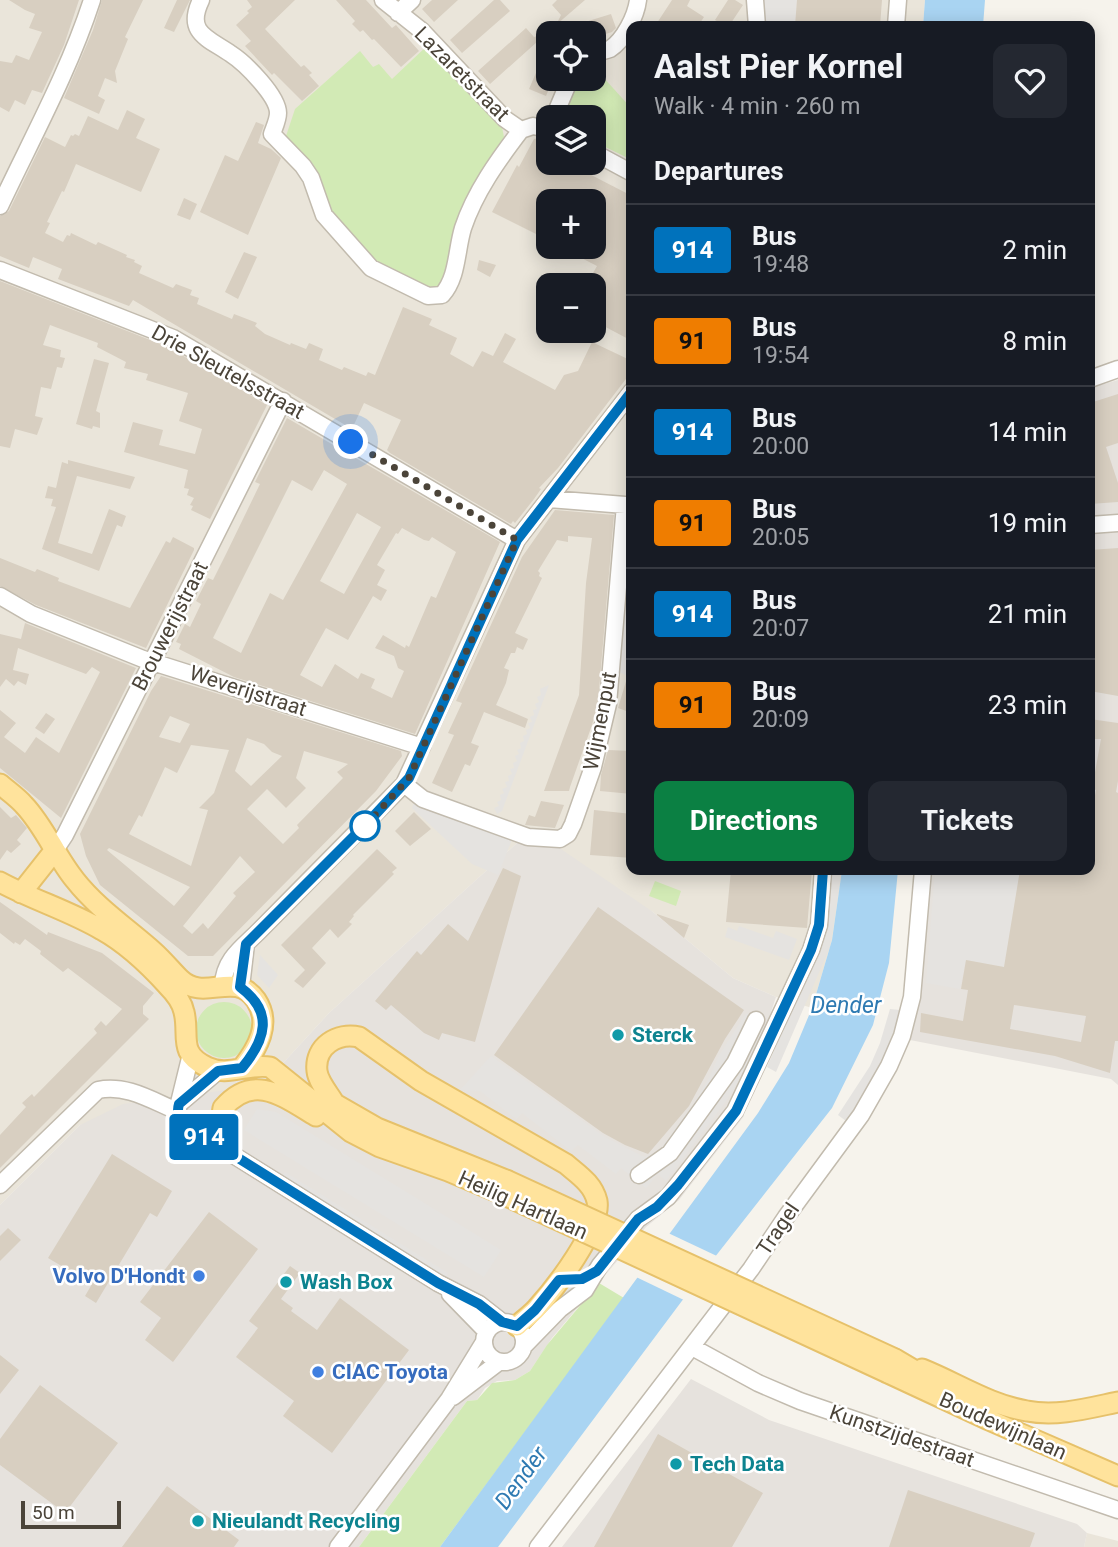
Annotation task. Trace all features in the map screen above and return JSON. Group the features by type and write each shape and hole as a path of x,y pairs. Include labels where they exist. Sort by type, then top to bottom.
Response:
{"main road":[{"path":"0,784 25,806 74,880 182,981 196,989 232,986 254,998 263,1023 260,1040 242,1068"},
{"path":"21,893 55,850"},
{"path":"0,882 102,929 140,957 181,1003 186,1044 191,1054 207,1068 218,1071"},
{"path":"333,1101 317,1074 319,1056 326,1045 336,1038 350,1035 359,1037 421,1081 566,1164 583,1178 594,1193 598,1212 592,1229 559,1280 535,1310 509,1324"},
{"name":"Heilig Hartlaan","path":"260,1040 288,1069 327,1101 333,1101 377,1128 892,1366"},
{"name":"Heilig Hartlaan","path":"218,1071 258,1065 270,1067 351,1132 380,1147 503,1186"},
{"path":"223,1148 220,1127 223,1108 236,1096 254,1089 269,1091 336,1128 351,1132"},
{"name":"Boudewijnlaan","path":"892,1366 928,1371 1001,1404 1029,1412 1057,1413 1118,1402"},
{"name":"Boudewijnlaan","path":"892,1366 926,1378 1118,1463"},
{"name":"Boudewijnlaan","path":"892,1366 989,1420 1118,1476"}],"street":[{"path":"0,206 81,32 92,0"},
{"path":"201,0 195,18 199,32 205,39 237,59 274,99 278,116 272,134 311,178 324,215 371,268 428,296 442,295 451,285 463,229 476,198 498,160 521,130"},
{"name":"Lazaretstraat","path":"383,0 433,41 505,119 521,130 536,127"},
{"path":"398,13 412,0"},
{"path":"631,21 637,11 638,0"},
{"path":"755,0 757,21"},
{"path":"896,21 898,0"},
{"path":"606,50 610,49 626,29"},
{"path":"606,159 626,170"},
{"name":"Drie Sleutelsstraat","path":"0,270 173,338 517,540"},
{"path":"1095,377 1118,369"},
{"path":"232,986 246,944 404,784 517,540 626,399"},
{"name":"Brouwerijstraat","path":"55,850 65,835 283,401"},
{"name":"Wijmenput","path":"404,784 423,799 528,837 560,839 568,834 593,767 608,704 625,505 549,499"},
{"path":"1095,525 1118,523"},
{"name":"Weverijstraat","path":"0,596 31,614 152,662 422,747"},
{"path":"449,1399 499,1362 515,1359 560,1309 584,1290 638,1219 657,1207 678,1185 741,1102 811,950 819,925 824,875"},
{"name":"Tragel","path":"538,1547 751,1269 861,1115 890,1066 902,1036 912,997 923,875"},
{"path":"639,1175 670,1153 735,1063 756,1020"},
{"path":"191,1054 178,1107 187,1126 438,1283 479,1304 522,1332 524,1346"},
{"path":"178,1107 218,1071"},
{"path":"0,1185 98,1090 112,1087 127,1089 178,1107"},
{"path":"559,1280 582,1279 597,1271"},
{"path":"438,1283 485,1337 487,1354 499,1362"},
{"path":"338,1547 449,1399 491,1327 509,1324"},
{"name":"Kunstzijdestraat","path":"692,1347 758,1383 800,1401 1118,1510"}],"shaded area":[{"path":"0,0 925,0 923,21 626,21 626,875 841,875 832,940 812,1008 776,997 733,978 653,912 517,843 329,1013 263,1085 80,1125 0,1205"},
{"path":"763,0 797,0 795,21 763,21"},
{"path":"1118,380 1118,1085 1111,1079 910,1040 919,875 1095,875 1095,387"},
{"path":"623,597 626,598 626,675 617,671"},
{"path":"549,685 502,811 497,814 494,808 499,806 497,802 504,793 502,789 507,787 505,782 509,781 508,776 512,774 510,769 514,768 513,763 517,761 517,750 521,748 520,743 524,741 526,730 530,728 528,723 532,722 530,717 534,715 533,710 537,709 535,704 539,702 537,697 541,695 540,689"},
{"path":"416,798 513,837 498,875 472,864 412,808"},
{"path":"517,843 558,847 653,912 733,978 776,997 741,1102 744,1116 679,1200 646,1227 552,1338 530,1371 515,1380 497,1381 485,1388 477,1400 467,1401 359,1547 0,1547 0,1205 80,1125 123,1104 263,1085 329,1013"},
{"path":"831,875 841,875 830,947 776,1072 767,1067 825,932"},
{"path":"935,875 1019,875 1004,967 966,960 960,989 926,983"},
{"path":"739,926 773,938 776,931 797,939 789,960 725,937 728,927 737,931"},
{"path":"260,955 278,975 269,988 257,975"},
{"path":"890,1009 900,1010 888,1052 867,1092 846,1121 838,1115 870,1066"},
{"path":"746,1013 766,1028 753,1059 724,1104 666,1181 658,1174 646,1188 621,1168 616,1174 578,1145 571,1151 522,1113 516,1119 480,1091 460,1090 491,1056 605,1137 644,1157 659,1151 694,1103 718,1057"},
{"path":"257,1109 276,1112 501,1250 484,1277 244,1130"},
{"path":"285,1172 448,1273 446,1278 281,1177"},
{"path":"691,1379 769,1420 1077,1524 1087,1533 1084,1547 562,1547"},
{"path":"1087,1533 1118,1541 1118,1547 1084,1547"}],"green space":[{"path":"429,44 497,119 504,137 468,199 450,266 441,287 428,290 372,263 329,212 313,164 286,136 295,109 360,51 373,67 379,64 392,79"},
{"path":"606,80 626,102 626,157 606,147 606,105 564,105 570,91 606,91"},
{"path":"655,881 681,891 676,906 649,896"},
{"path":"219,1002 229,1002 244,1010 250,1019 250,1041 244,1050 229,1058 219,1058 201,1046 196,1035 196,1025 208,1007"},
{"path":"599,1283 624,1298 440,1547 359,1547 467,1401 477,1400 492,1383 515,1380 530,1371 547,1345"}],"water":[{"path":"925,0 985,0 983,21 923,21"},
{"name":"Dender","path":"841,875 898,875 889,963 873,1025 832,1108 711,1262 498,1547 440,1547 758,1113 789,1063 812,1008 832,940"}],"pier":[{"path":"666,1232 719,1257 686,1301 634,1276"}],"building":[{"path":"9,0 79,0 64,45 42,93 32,90 25,105 15,100 9,112 0,107 0,61 12,63 16,55 29,60 42,32 29,28 35,14"},
{"path":"102,0 143,0 125,37 128,39 115,71 117,83 105,78 98,96 105,100 99,114 64,98 93,30"},
{"path":"177,0 190,0 174,32 164,28"},
{"path":"247,0 295,0 265,29 301,67 304,65 312,73 309,75 319,86 302,101 274,73 272,75 245,46 251,41 236,25 252,7"},
{"path":"336,0 366,0 392,28 396,25 419,51 401,67 374,39 363,30 360,32 352,24 355,21"},
{"path":"432,0 458,0 434,22 422,9"},
{"path":"494,0 500,0 510,11 462,53 450,40"},
{"path":"557,0 585,0 561,21 558,21 561,15 552,5"},
{"path":"672,0 690,0 687,6 704,17 701,21 658,21"},
{"path":"728,0 735,0 743,5 732,21 715,20"},
{"path":"797,0 882,0 880,21 795,21"},
{"path":"611,14 616,28 606,34 606,21 588,21"},
{"path":"526,28 536,36 536,43 490,84 478,71"},
{"path":"536,73 536,91 548,91 546,96 529,89"},
{"path":"127,110 145,119 136,138 160,149 141,192 76,164 47,222 50,223 45,233 63,242 71,233 96,245 98,242 135,260 134,262 142,266 139,273 173,288 176,284 192,290 190,295 199,298 197,304 232,319 234,314 257,323 255,326 265,334 290,345 291,343 306,349 309,343 323,349 319,360 366,376 368,372 375,375 403,307 432,319 429,325 457,338 450,354 473,367 482,351 493,356 505,333 516,339 503,362 555,390 564,375 578,371 592,343 626,358 626,379 558,468 539,488 541,489 515,523 513,521 511,524 390,453 387,450 401,420 364,403 352,429 133,300 129,306 58,279 62,269 33,257 29,268 0,256 0,216 9,211 45,137 65,147 71,135 79,136 88,116 118,130"},
{"path":"256,122 264,125 258,143 281,158 248,235 200,212 225,155 238,161"},
{"path":"536,138 536,175 591,175 626,193 626,338 606,327 606,273 593,273 597,266 583,259 606,259 606,189 536,189 536,234 492,212 517,165 519,167"},
{"path":"184,198 197,204 190,220 177,215"},
{"path":"244,252 257,257 238,299 225,292"},
{"path":"479,260 496,265 490,277 477,270"},
{"path":"0,281 168,347 267,405 210,519 191,510 193,506 190,505 194,498 187,495 189,489 184,488 188,470 124,452 133,422 163,430 159,445 195,454 202,429 179,421 188,393 146,380 148,374 124,368 126,362 97,347 98,343 50,325 43,345 61,350 60,357 65,358 62,368 57,367 51,389 41,387 35,416 43,418 37,435 15,429 10,448 0,446"},
{"path":"94,359 109,363 96,411 100,413 100,428 93,426 92,429 76,424"},
{"path":"1118,394 1118,443 1106,447 1118,483 1118,502 1095,504 1095,401"},
{"path":"287,418 500,542 415,734 234,677 179,649 181,644 176,642 185,624 190,627 201,604 196,601 208,578 213,580 260,484 255,482","holes":["324,470 347,484 283,600 270,593 241,653 213,638 292,480 312,491","357,513 381,527 344,594 320,581","402,528 424,540 429,541 432,537 456,552 436,598 431,596 409,647 406,645 405,648 383,635 375,648 394,656 398,668 404,671 392,698 371,688 375,679 361,673 358,679 335,664 322,687 300,675 326,628 348,640 373,596 381,601 387,590 377,585 385,570 377,565 396,533"]},
{"path":"68,460 135,477 130,489 77,476 58,543 92,554 109,509 126,516 122,527 117,525 99,571 42,549 56,507 51,506 53,499 45,498 48,486 56,488 62,462 68,464"},
{"path":"555,510 614,515 598,702 569,791 544,791 579,695 586,583 592,538 568,536 568,542 557,540 538,571 542,578 515,633 528,639 523,650 517,647 515,653 511,653 504,668 509,670 496,705 528,719 525,728 484,712 471,743 479,746 470,766 465,764 452,792 432,783 454,735 448,733 462,703 456,701 522,557"},
{"path":"173,537 194,550 146,648 36,605 0,586 0,558 35,572 37,569 59,578 58,581 130,608 166,541 170,543"},
{"path":"1118,548 1118,696 1095,692 1095,550"},
{"path":"25,623 136,668 61,818 0,768 0,710 16,723 4,737 25,753 36,737 59,753 100,672 92,667 86,674 18,648 13,670 29,674 26,685 18,681 14,686 6,679 0,687 0,634 21,639"},
{"path":"161,676 401,751 402,756 376,791 213,956 188,956 100,885 86,856 80,834","holes":["170,716 190,724 180,743 159,737","247,738 264,744 272,752 282,756 251,786 235,771","191,745 229,750 214,793 199,808 208,810 191,866 129,834 139,815 142,817 165,767 177,773","304,751 348,764 337,772 343,778 297,825 299,828 283,844 247,809 267,789 286,808 306,788 296,778","109,848 190,887 174,906 107,850","240,856 255,872 233,893 236,896 208,929 203,923 192,934 183,926"]},
{"path":"626,681 626,711 618,708"},
{"path":"46,713 55,719 44,734 35,728"},
{"path":"1095,720 1118,723 1118,1041 1115,1041 1110,1073 1055,1056 920,1032 921,1013 963,1021 968,990 961,989 966,960 1004,967 1019,875 1095,875 1095,772 1101,739 1095,739","holes":["1014,1005 1086,1016 1081,1042 1010,1029"]},
{"path":"608,750 626,751 626,793 600,791"},
{"path":"541,801 564,805 555,828 525,825 529,815 535,817"},
{"path":"0,807 11,818 16,815 27,828 17,840 21,844 11,853 7,850 0,860"},
{"path":"594,810 626,813 626,858 590,855"},
{"path":"414,812 431,829 410,846 395,831"},
{"path":"377,849 397,868 392,872 394,874 353,915 349,922 352,924 338,938 330,929 312,948 326,963 303,988 294,981 305,970 281,945"},
{"path":"503,868 521,876 475,1042 442,1033 439,1040 424,1033 391,1005 386,1010 375,1001 417,951 421,955 448,924 468,941"},
{"path":"731,875 812,875 807,928 726,922"},
{"path":"0,902 47,935 48,932 102,953 154,993 143,1006 143,1014 149,1019 0,1168 0,1135 26,1107 22,1103 32,1094 34,1097 97,1033 94,1029 101,1021 106,1026 122,1009 68,968 63,972 25,939 20,945 15,942 14,944 0,933"},
{"name":"Sterck","path":"598,907 744,1010 689,1106 648,1154 603,1133 494,1055"},
{"path":"657,915 689,925 684,938"},
{"path":"112,1154 172,1191 157,1217 150,1213 96,1303 85,1296 92,1284 48,1258"},
{"name":"Volvo D'Hondt","path":"209,1212 258,1249 173,1362 145,1340 161,1318 140,1302"},
{"path":"8,1228 21,1240 0,1261 0,1236"},
{"name":"CIAC Toyota","path":"290,1266 300,1273 281,1299 293,1308 291,1311 317,1330 340,1298 409,1350 332,1453 283,1416 294,1401 236,1357 258,1328 249,1321"},
{"path":"0,1355 19,1370 0,1394"},
{"path":"40,1385 118,1443 65,1513 0,1465 0,1439"},
{"name":"Tech Data","path":"658,1434 763,1493 732,1547 594,1547"},
{"path":"167,1486 239,1540 234,1547 122,1547"},
{"path":"908,1490 1035,1533 1030,1547 889,1547"}],"bus line":[{"name":"914","path":"626,399 517,540 409,778 396,795 246,944 240,987 254,998 260,1009 263,1023 260,1040 242,1068 218,1071 179,1104 177,1111 180,1119 187,1126 438,1283 479,1304 502,1322 517,1326 535,1310 559,1280 582,1279 597,1271 638,1219 668,1197 736,1111 811,950 819,925 823,875"}],"place":[{"name":"Sterck","path":"618,1035"},
{"name":"Volvo D'Hondt","path":"199,1276"},
{"name":"Wash Box","path":"286,1282"},
{"name":"CIAC Toyota","path":"318,1372"},
{"name":"Tech Data","path":"676,1464"},
{"name":"Nieulandt Recycling","path":"198,1521"}],"route":[{"path":"351,442 517,540 409,778 365,826"}]}
